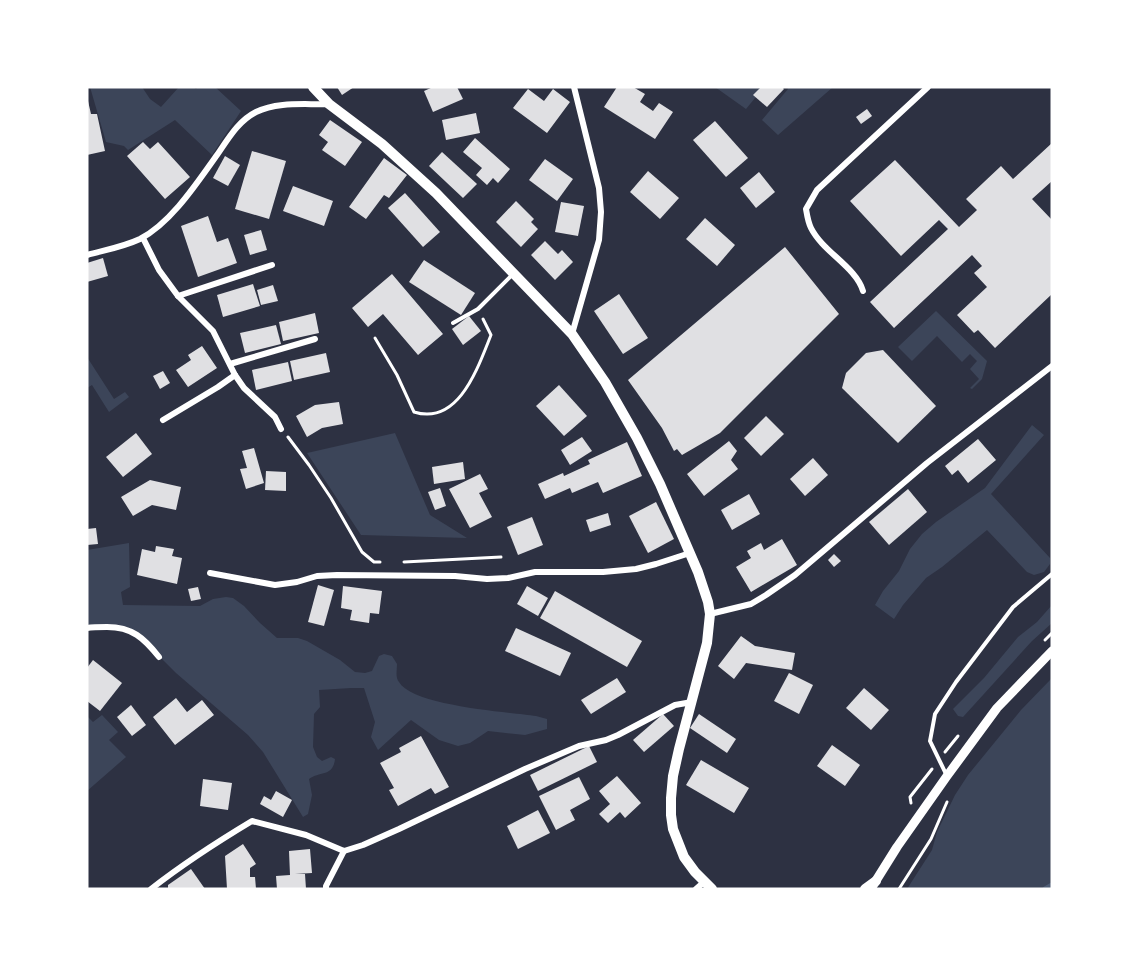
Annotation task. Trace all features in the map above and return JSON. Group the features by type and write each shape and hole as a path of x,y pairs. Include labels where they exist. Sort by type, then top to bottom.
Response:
{"main road":[{"path":"313,87 330,104 382,144 436,193 572,334 605,382 660,484 705,589 710,614 707,643 673,776 670,798 673,829 684,857 704,887"},
{"path":"865,889 874,885"}],"street":[{"path":"572,334 599,240 601,212 599,188 574,87"},
{"path":"863,291 858,280 820,241 810,226 806,209 817,190 928,87"},
{"path":"87,255 125,246 142,238 167,218 187,198 237,125 255,112 273,105 330,104"},
{"path":"142,238 159,270 178,296 213,331 244,388 274,417 281,429"},
{"path":"178,296 272,265"},
{"path":"230,364 315,339"},
{"path":"710,614 751,603 766,596 795,575 927,463 1052,366"},
{"path":"163,420 235,375"},
{"path":"210,573 275,585 317,576 337,575 508,578 535,572 603,572 636,569 690,553"},
{"path":"87,628 117,627 133,632 149,644 159,657"},
{"path":"874,885 947,776 997,708 1052,651"},
{"path":"151,889 195,857 252,821 306,834 344,851 399,829 525,769 579,746 618,735 675,705 692,702"},
{"path":"326,889 344,851"}],"lane":[{"path":"453,323 478,309 514,274"},
{"path":"947,776 930,741 935,714 956,682 1013,608 1052,574"}],"path":[{"path":"375,338 397,375 414,412 424,415 438,414 463,393 477,369 491,335 478,309"},
{"path":"281,429 331,498 362,552 374,562 386,563"},
{"path":"398,563 501,557"},
{"path":"898,889 930,839 948,800"}],"shaded area":[{"path":"90,87 142,87 150,99 161,107 179,87 196,89 215,87 241,111 212,155 175,120 128,150 124,146 106,142"},
{"path":"715,87 764,87 746,109"},
{"path":"787,87 833,87 778,135 762,120 788,89"},
{"path":"936,311 987,361 982,379 972,389 970,388 979,379 970,369 977,361 970,354 962,362 937,336 912,361 898,347"},
{"path":"87,357 114,399 125,392 129,397 109,412 92,385 87,388"},
{"path":"1032,425 1044,435 991,494 1050,558 1050,564 1044,572 1034,575 1027,572 987,530 926,578 894,619 875,605 922,534 985,488"},
{"path":"395,433 430,515 467,538 361,535 307,453"},
{"path":"129,543 130,587 121,592 123,605 200,606 213,599 233,598 277,638 298,638 307,641 340,660 355,672 372,671 379,656 384,654 392,656 397,664 399,682 422,697 462,707 536,716 547,719 547,729 525,735 488,731 470,743 458,746 439,740 411,720 378,750 371,737 375,722 364,688 319,690 320,707 314,714 313,747 317,757 322,761 331,757 335,759 332,769 309,779 312,795 308,814 303,817 263,752 248,735 160,657 126,629 87,628 87,550"},
{"path":"1052,605 1052,623 1032,641 963,717 958,716 953,709 984,678 1018,637 1037,622"},
{"path":"1052,678 1052,889 907,889 932,850 937,832 955,795 968,775 1021,710"},
{"path":"102,715 118,732 109,740 126,757 87,791 87,716 93,722"}],"building":[{"path":"337,87 354,87 342,95"},
{"path":"433,87 457,87 463,99 433,112 424,91"},
{"path":"617,87 633,87 645,94 640,102 653,111 659,103 673,112 655,139 604,107"},
{"path":"761,87 782,87 784,89 767,107 753,95"},
{"path":"528,89 544,101 553,89 570,102 547,133 513,108"},
{"path":"88,101 91,114 97,114 105,151 87,155"},
{"path":"867,109 872,116 861,124 856,117"},
{"path":"476,113 480,133 446,140 442,120"},
{"path":"330,120 362,142 345,166 322,150 328,142 319,135"},
{"path":"715,121 748,158 726,177 693,140"},
{"path":"475,138 510,169 498,183 493,178 487,185 476,175 482,168 463,152"},
{"path":"143,142 150,149 158,142 190,177 165,199 127,156"},
{"path":"1052,143 1052,181 1032,199 1052,220 1052,294 995,348 978,330 974,333 957,315 987,287 974,273 982,266 972,255 894,328 870,302 948,229 939,220 901,256 850,201 895,160 959,227 977,210 966,199 1001,166 1013,179"},
{"path":"252,151 286,161 269,219 235,209"},
{"path":"442,152 477,184 463,198 429,166"},
{"path":"225,156 240,165 228,186 213,178"},
{"path":"384,158 407,175 389,198 384,195 366,219 349,207"},
{"path":"545,159 573,179 557,201 529,180"},
{"path":"648,171 679,198 660,219 630,192"},
{"path":"759,172 775,192 756,208 740,188"},
{"path":"293,186 333,201 324,226 283,211"},
{"path":"405,193 440,232 423,247 388,208"},
{"path":"516,201 534,219 531,222 538,229 521,247 496,222"},
{"path":"561,202 584,206 578,236 555,232"},
{"path":"208,216 217,242 228,238 237,263 198,277 181,226"},
{"path":"705,218 735,245 717,266 686,239"},
{"path":"261,230 267,250 250,255 244,235"},
{"path":"545,241 558,254 562,250 573,262 555,280 531,255"},
{"path":"785,247 839,314 720,433 682,455 677,449 674,451 662,428 628,380"},
{"path":"103,258 108,276 87,282 87,263"},
{"path":"424,260 475,293 461,315 409,282"},
{"path":"392,274 443,334 418,355 383,314 368,327 352,308"},
{"path":"253,284 260,306 223,317 217,295"},
{"path":"273,285 278,301 261,305 257,290"},
{"path":"619,294 648,338 623,354 594,311"},
{"path":"315,313 319,333 283,341 279,322"},
{"path":"469,316 481,331 463,345 452,329"},
{"path":"276,325 281,344 245,353 240,333"},
{"path":"202,346 217,368 188,387 176,370 191,360 188,355"},
{"path":"883,350 936,406 898,443 842,388 846,373 866,353"},
{"path":"326,353 330,372 294,380 290,361"},
{"path":"288,362 292,381 256,390 252,370"},
{"path":"163,371 170,383 160,389 153,376"},
{"path":"559,385 587,416 564,436 536,406"},
{"path":"339,402 343,424 322,428 307,437 296,416 315,405"},
{"path":"766,416 784,434 761,456 744,438"},
{"path":"136,433 152,454 123,477 106,457"},
{"path":"582,437 592,451 570,465 561,450"},
{"path":"978,439 996,460 968,483 958,470 952,475 945,466"},
{"path":"729,441 737,451 731,460 738,469 704,496 687,474"},
{"path":"627,442 642,476 603,493 598,482 572,493 570,488 545,499 538,484 563,473 564,476 590,464 588,460"},
{"path":"254,448 264,483 246,489 240,469 247,468 242,451"},
{"path":"813,458 828,475 805,496 790,479"},
{"path":"463,462 465,479 434,484 432,467"},
{"path":"266,471 286,472 286,491 265,490"},
{"path":"480,474 488,489 479,493 492,517 470,528 449,489"},
{"path":"150,480 181,487 176,510 152,505 133,516 121,497"},
{"path":"440,488 446,506 435,510 428,492"},
{"path":"908,489 927,512 889,545 869,522"},
{"path":"749,494 760,514 732,530 721,510"},
{"path":"656,502 674,539 648,553 629,516"},
{"path":"608,513 611,525 590,532 586,520"},
{"path":"532,517 543,545 518,555 507,527"},
{"path":"96,528 98,544 87,545 87,529"},
{"path":"782,539 797,565 751,592 736,567 751,558 747,551 761,543 764,550"},
{"path":"156,546 174,549 172,556 182,558 177,584 137,575 142,549 155,552"},
{"path":"834,554 841,561 834,567 828,560"},
{"path":"318,585 334,590 324,626 308,622"},
{"path":"343,586 382,591 379,614 370,613 369,623 350,620 352,610 341,608"},
{"path":"527,586 548,598 538,616 517,604"},
{"path":"198,587 201,599 191,601 188,589"},
{"path":"555,591 642,641 627,667 540,618"},
{"path":"516,628 571,653 560,676 505,651"},
{"path":"741,636 755,646 795,653 792,670 746,663 734,679 718,666"},
{"path":"93,660 122,683 100,711 87,701 87,668"},
{"path":"789,673 813,685 799,714 774,701"},
{"path":"617,678 626,692 591,714 581,700"},
{"path":"864,688 889,710 871,730 846,708"},
{"path":"176,698 187,712 202,700 214,715 175,745 153,717"},
{"path":"131,705 146,725 132,736 117,717"},
{"path":"663,714 674,726 644,752 633,740"},
{"path":"699,714 736,739 727,753 690,728"},
{"path":"421,736 449,787 435,794 431,788 398,806 389,790 394,788 380,763 401,752 399,748"},
{"path":"832,745 860,765 845,786 817,766"},
{"path":"589,746 597,762 538,791 530,775"},
{"path":"701,760 749,788 734,813 686,785"},
{"path":"617,776 641,803 625,818 620,812 608,823 599,814 610,804 599,791"},
{"path":"579,777 590,799 570,810 575,820 556,830 539,796"},
{"path":"203,779 232,783 228,810 200,806"},
{"path":"276,791 292,800 283,817 260,804 264,796 271,800"},
{"path":"538,810 550,833 518,849 507,826"},
{"path":"243,844 256,864 250,868 250,877 255,877 256,889 227,889 225,856"},
{"path":"310,849 312,873 295,874 305,874 306,889 277,889 276,876 290,875 289,851"},
{"path":"191,869 205,889 168,889 168,885"}],"waterway":[{"path":"1045,889 1052,885"}]}
